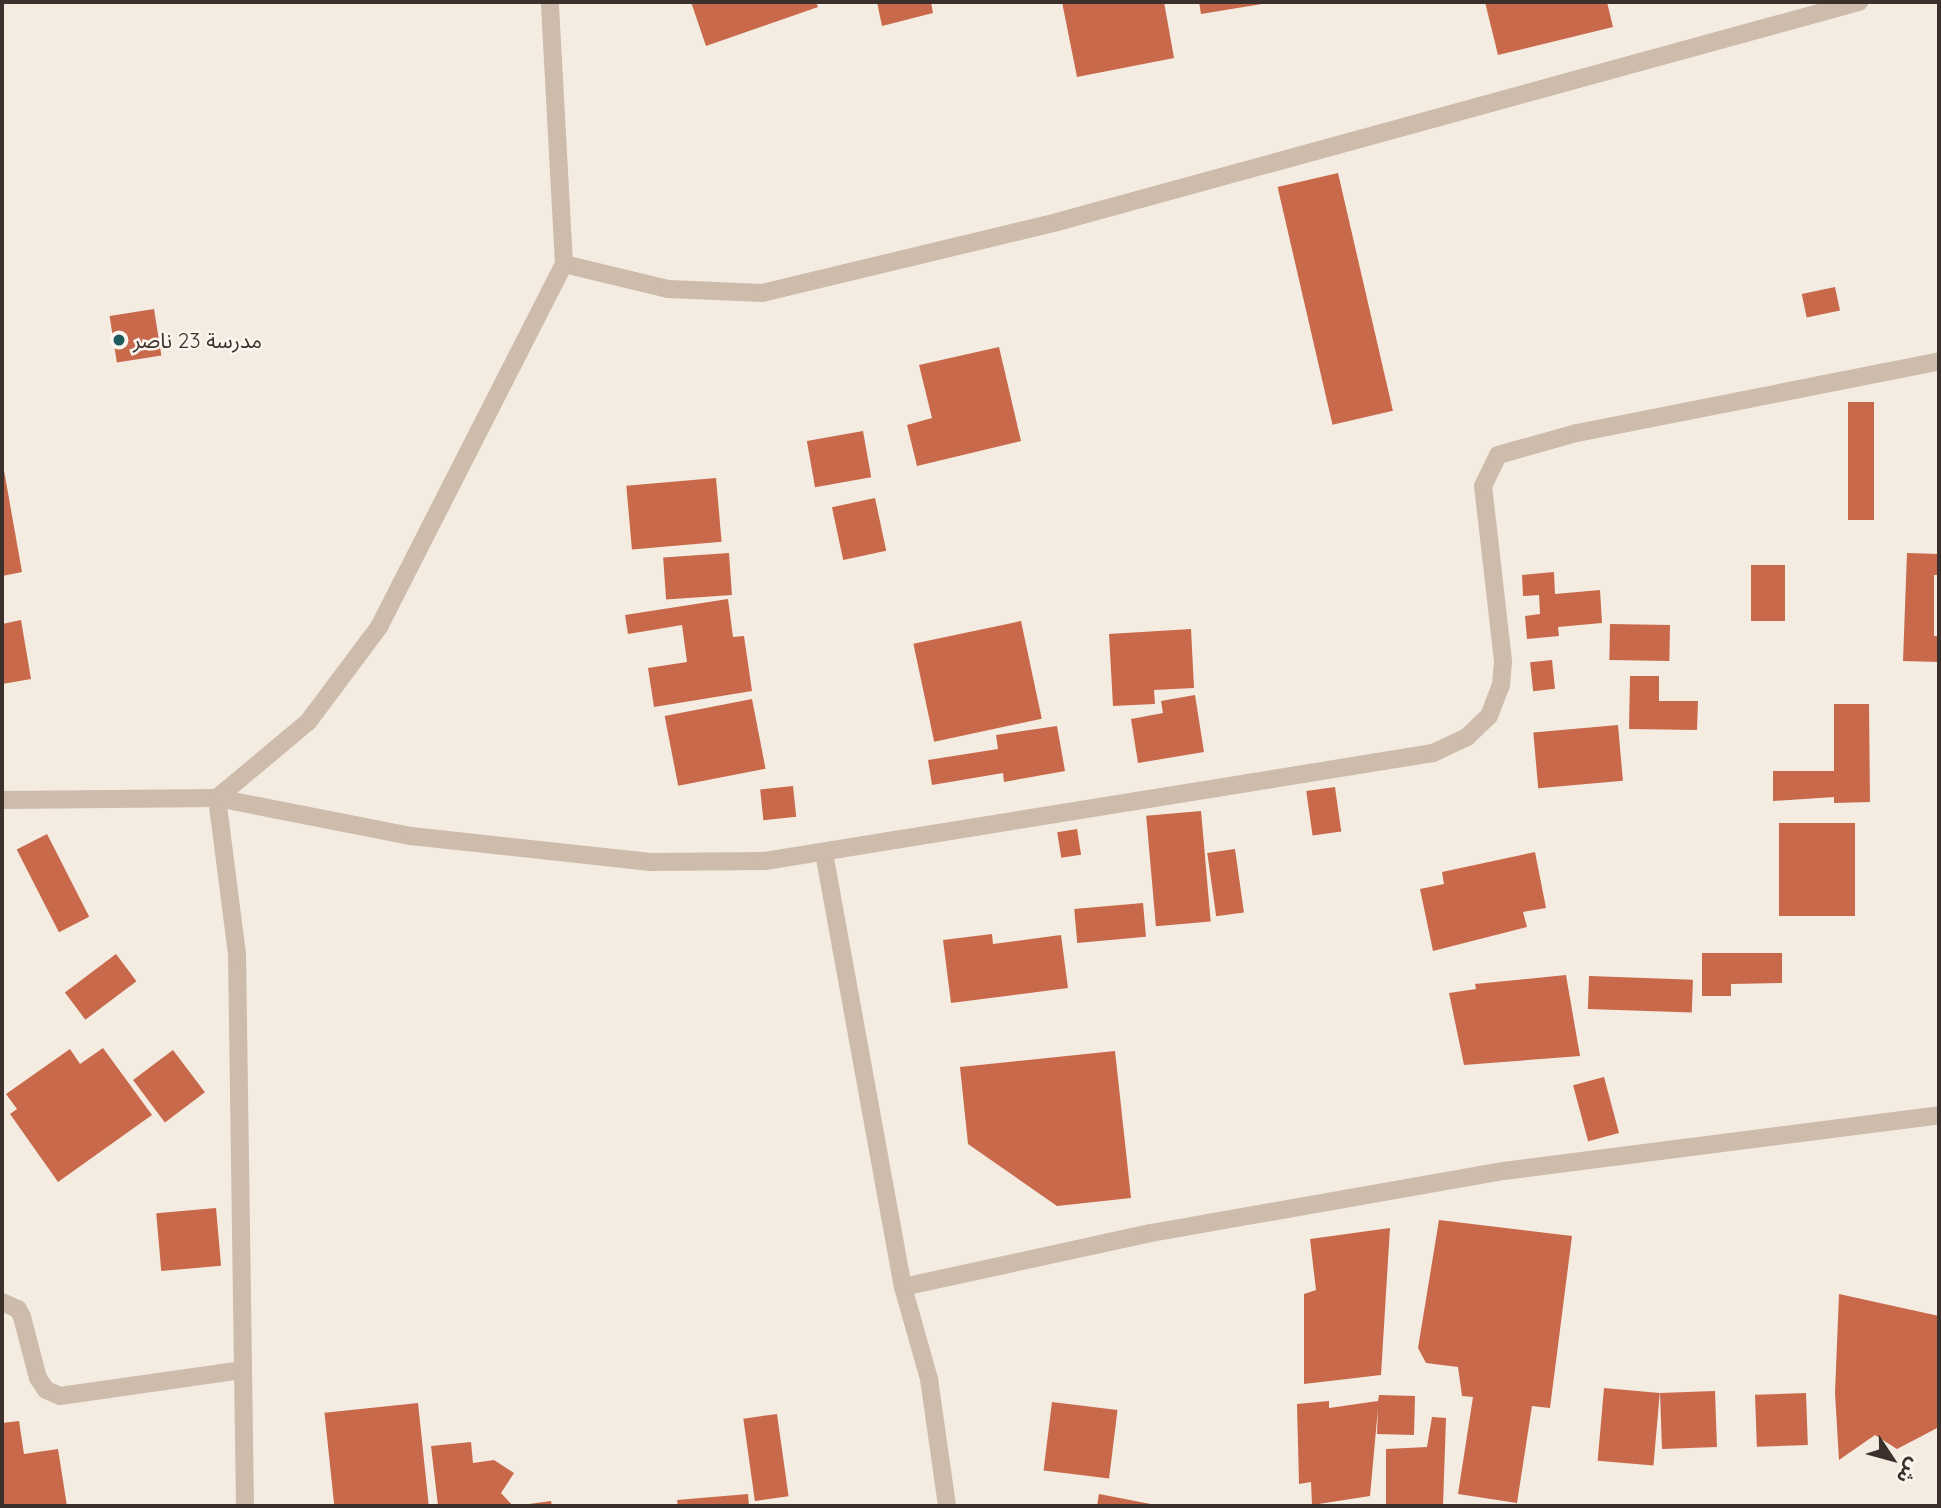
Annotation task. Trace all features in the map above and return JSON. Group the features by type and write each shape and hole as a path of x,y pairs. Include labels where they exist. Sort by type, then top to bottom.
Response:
{"street":[{"path":"217,798 308,722 379,627 564,264 550,2"},
{"path":"564,264 668,289 762,293 1056,222 1858,2"},
{"path":"2,800 217,798 411,836 651,862 765,861 1433,753 1467,737 1489,716 1501,685 1503,661 1483,486 1498,455 1577,433 1939,361"},
{"path":"217,798 237,954 245,1506"},
{"path":"824,853 903,1287 929,1379 947,1506"},
{"path":"903,1287 1151,1233 1504,1171 1939,1115"},
{"path":"2,1302 18,1309 23,1317 38,1378 46,1390 61,1396 243,1370"}],"building":[{"path":"691,2 816,2 818,7 706,46"},
{"path":"877,2 931,2 933,13 882,26"},
{"path":"1062,2 1164,2 1174,58 1077,77"},
{"path":"1199,2 1268,2 1268,3 1201,14"},
{"path":"1485,2 1607,2 1613,27 1498,55"},
{"path":"1338,173 1393,411 1332,425 1278,187"},
{"path":"1835,287 1840,310 1807,318 1802,294"},
{"path":"154,309 161,355 117,362 110,316"},
{"path":"999,347 1021,441 917,466 907,425 932,418 919,365"},
{"path":"1848,402 1874,402 1874,520 1848,520"},
{"path":"863,431 871,477 815,487 807,441"},
{"path":"2,459 22,572 2,576"},
{"path":"716,478 722,542 632,550 626,486"},
{"path":"875,498 886,551 843,560 832,507"},
{"path":"729,553 732,595 666,600 663,558"},
{"path":"1907,553 1939,554 1939,575 1934,575 1934,636 1939,636 1939,662 1903,661"},
{"path":"1751,565 1785,565 1785,621 1751,621"},
{"path":"1554,572 1555,594 1600,590 1602,623 1558,627 1559,636 1527,639 1525,616 1540,614 1539,595 1523,596 1522,575"},
{"path":"728,599 733,637 744,636 752,691 654,707 648,668 687,662 682,625 628,634 625,615"},
{"path":"21,620 31,679 2,684 2,624"},
{"path":"1021,621 1042,719 934,742 913,644"},
{"path":"1610,624 1670,625 1669,661 1609,660"},
{"path":"1191,629 1194,688 1154,690 1155,704 1113,706 1109,634"},
{"path":"1552,660 1555,689 1533,691 1530,662"},
{"path":"1630,676 1659,676 1659,701 1698,701 1697,730 1629,729"},
{"path":"1195,695 1204,752 1138,763 1131,719 1163,713 1161,701"},
{"path":"752,699 766,769 678,786 665,716"},
{"path":"1834,704 1869,704 1870,802 1834,803 1834,797 1773,801 1773,771 1834,771"},
{"path":"1618,725 1623,781 1538,788 1533,732"},
{"path":"1057,726 1065,771 1004,782 1003,773 932,785 928,760 998,749 996,735"},
{"path":"793,786 796,817 763,820 760,789"},
{"path":"1335,787 1341,832 1313,836 1306,791"},
{"path":"1201,811 1211,922 1156,926 1146,816"},
{"path":"1779,823 1855,823 1855,916 1779,916"},
{"path":"1077,829 1081,855 1061,858 1057,832"},
{"path":"47,834 89,917 59,932 17,849"},
{"path":"1235,849 1244,912 1216,916 1207,853"},
{"path":"1535,852 1546,908 1523,912 1527,927 1433,951 1420,889 1444,884 1442,872"},
{"path":"1143,903 1146,937 1077,943 1074,909"},
{"path":"992,934 993,944 1061,935 1068,988 951,1003 943,940"},
{"path":"1702,953 1782,953 1782,983 1731,984 1731,996 1702,996"},
{"path":"116,954 136,981 85,1020 65,993"},
{"path":"1566,975 1580,1056 1464,1065 1449,993 1476,989 1475,984"},
{"path":"1589,976 1693,980 1692,1013 1588,1009"},
{"path":"103,1048 152,1115 58,1182 10,1114 17,1109 6,1094 70,1049 80,1064"},
{"path":"173,1050 205,1092 165,1122 133,1080"},
{"path":"1115,1051 1131,1198 1057,1206 968,1144 960,1067"},
{"path":"1604,1077 1619,1133 1588,1141 1573,1085"},
{"path":"216,1208 221,1266 161,1271 156,1213"},
{"path":"1439,1220 1572,1236 1550,1408 1532,1406 1517,1503 1458,1494 1473,1397 1462,1396 1458,1367 1426,1363 1418,1348"},
{"path":"1390,1228 1381,1375 1304,1384 1304,1294 1316,1290 1310,1239"},
{"path":"1839,1294 1939,1316 1939,1427 1897,1449 1875,1435 1839,1460 1835,1393"},
{"path":"1604,1388 1660,1393 1653,1466 1598,1461"},
{"path":"1715,1391 1717,1447 1662,1449 1660,1393"},
{"path":"1806,1393 1808,1445 1757,1447 1755,1395"},
{"path":"1379,1395 1415,1396 1414,1435 1377,1434 1378,1408 1370,1496 1312,1505 1311,1482 1299,1484 1297,1404 1329,1401 1329,1408 1378,1401"},
{"path":"1052,1402 1118,1410 1109,1479 1044,1470"},
{"path":"418,1403 429,1506 334,1506 325,1413"},
{"path":"777,1414 789,1496 755,1501 743,1419"},
{"path":"1432,1417 1446,1418 1443,1506 1386,1506 1386,1449 1427,1447"},
{"path":"19,1421 24,1454 58,1449 67,1506 2,1506 2,1423"},
{"path":"471,1442 473,1463 494,1460 514,1473 501,1493 513,1506 438,1506 431,1446"},
{"path":"748,1494 749,1506 678,1506 677,1500"},
{"path":"1099,1494 1156,1505 1156,1506 1097,1506"},
{"path":"551,1501 552,1506 529,1504"}],"place":[{"name":"مدرسة 23 ناصر","path":"119,340"}]}
